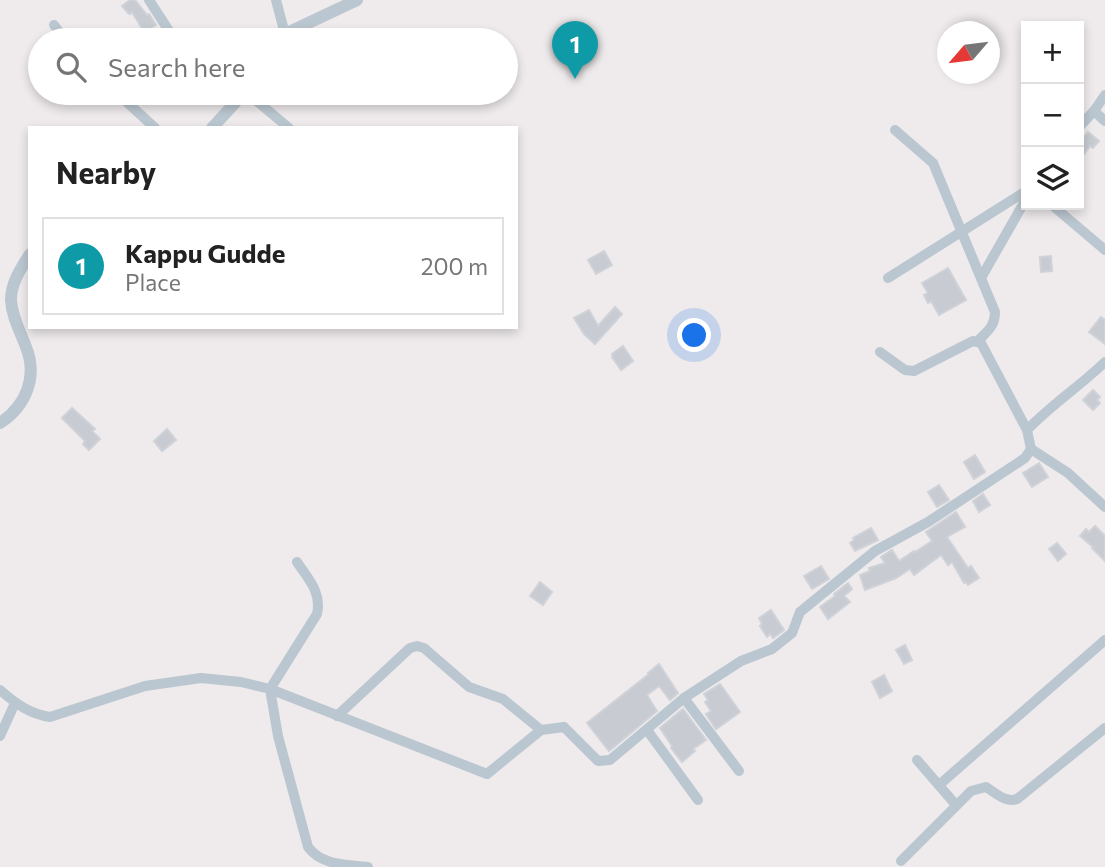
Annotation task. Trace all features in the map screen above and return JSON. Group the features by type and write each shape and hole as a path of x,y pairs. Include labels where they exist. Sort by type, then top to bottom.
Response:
{"street":[{"path":"149,0 167,28"},
{"path":"276,0 281,28"},
{"path":"300,28 357,0"},
{"path":"1084,122 1105,95"},
{"path":"130,105 153,126"},
{"path":"214,126 231,105"},
{"path":"254,105 286,126"},
{"path":"1094,111 1105,121"},
{"path":"895,130 933,163 995,312 995,321 977,342"},
{"path":"888,278 1021,194"},
{"path":"981,278 1021,208"},
{"path":"1058,210 1105,250"},
{"path":"0,424 11,416 22,401 32,379 28,350 13,318 11,297 16,277 28,257"},
{"path":"880,352 905,370 914,371 973,341 981,343 1027,430 1031,449 1068,473 1105,507"},
{"path":"1027,430 1105,362"},
{"path":"1095,371 1105,380"},
{"path":"0,691 15,704 36,715 50,718 145,686 201,678 241,682 270,689 487,774 541,730 564,727 598,761 610,760 684,698 741,661 772,649 792,633 800,612 874,551 939,515 1025,458 1031,449"},
{"path":"297,562 317,593 319,603 317,614 270,689 278,736 309,847 314,856 323,860 368,867"},
{"path":"939,785 1105,640"},
{"path":"337,716 410,648 417,646 424,648 469,687 503,699 541,730"},
{"path":"684,698 739,771"},
{"path":"0,736 15,704"},
{"path":"901,861 971,791 986,787 1006,800 1017,799 1105,727"},
{"path":"646,730 698,800"},
{"path":"917,760 956,805"}],"building":[{"path":"135,0 156,25 142,28 132,12 128,13 122,6"},
{"path":"1088,132 1099,141 1093,148 1090,146 1084,154 1084,147 1084,137"},
{"path":"604,251 612,265 596,274 588,260"},
{"path":"1051,256 1052,271 1041,272 1040,257"},
{"path":"948,268 966,300 939,315 931,301 928,303 924,295 928,293 922,283"},
{"path":"615,307 622,314 595,344 584,334 574,318 589,310 598,326"},
{"path":"1101,317 1105,320 1105,344 1089,332"},
{"path":"623,346 633,361 621,370 612,354"},
{"path":"1093,390 1100,397 1097,400 1100,403 1093,410 1083,400"},
{"path":"72,408 95,429 92,431 100,439 89,450 83,444 85,441 62,418"},
{"path":"167,429 176,440 162,451 154,441"},
{"path":"975,455 985,472 974,479 964,462"},
{"path":"1039,463 1048,477 1032,487 1023,473"},
{"path":"939,485 949,500 937,507 928,492"},
{"path":"983,494 990,505 979,512 973,501"},
{"path":"956,512 965,527 947,537 968,568 971,566 979,578 968,585 964,583 952,562 948,565 941,555 914,575 910,569 896,578 865,590 860,575 870,571 869,568 885,563 881,557 892,550 899,561 915,552 932,541 926,532"},
{"path":"1095,526 1105,536 1105,561 1080,536 1086,529 1089,532"},
{"path":"871,528 878,540 855,551 850,543 853,538"},
{"path":"1057,543 1066,554 1058,561 1049,549"},
{"path":"821,566 829,579 812,589 804,576"},
{"path":"540,582 552,592 543,605 530,596"},
{"path":"848,583 852,589 844,596 850,602 828,619 820,607"},
{"path":"771,610 784,630 773,638 770,634 767,637 760,626 762,624 759,618"},
{"path":"905,645 912,660 904,664 896,650"},
{"path":"659,664 678,693 670,700 659,686 647,695 657,711 609,751 587,723"},
{"path":"884,675 892,691 880,698 872,682"},
{"path":"720,684 740,712 716,729 706,714 711,711 705,702 708,700 704,694"},
{"path":"683,709 706,740 693,749 695,751 682,762 660,728"}],"place":[{"name":"Kappu Gudde","path":"575,79"}]}
